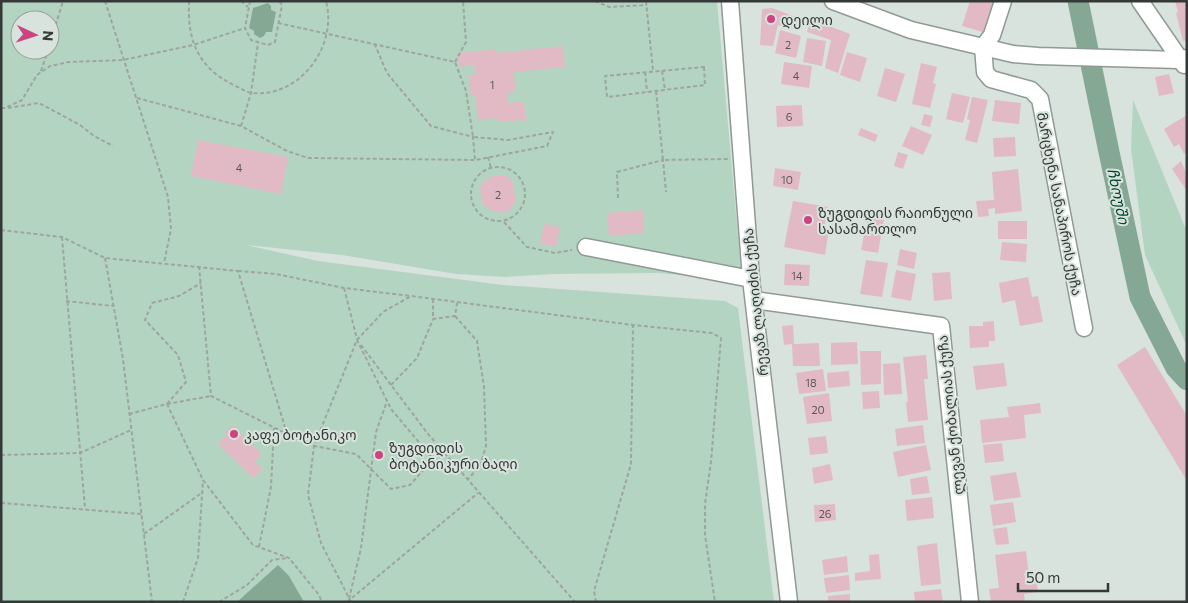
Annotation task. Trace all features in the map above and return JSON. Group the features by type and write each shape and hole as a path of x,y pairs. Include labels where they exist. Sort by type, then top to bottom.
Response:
{"street":[{"name":"რევაზ ლაღიძის ქუჩა","path":"730,1 751,279 789,602"},
{"path":"833,1 911,30 1013,54 1156,58 1184,63"},
{"path":"983,47 992,36 1003,1"},
{"path":"1140,1 1184,63"},
{"name":"მარცხენა სანაპიროს ქუჩა","path":"983,47 985,72 991,79 1031,90 1040,99 1084,328"},
{"path":"586,247 751,279"},
{"name":"ლევან ქობალიას ქუჩა","path":"754,300 941,326 970,602"}],"path":[{"path":"106,1 123,60 168,197 171,229 164,263"},
{"path":"189,1 193,45 203,61 222,79 251,93 274,91 298,80 317,60 328,34 326,1"},
{"path":"241,1 248,7"},
{"path":"250,1 245,28 251,40 268,45 275,42 282,5 279,1"},
{"path":"462,1 466,42 455,62 466,91 475,160"},
{"path":"595,1 609,7 647,3 653,72"},
{"path":"278,23 455,62"},
{"path":"3,108 22,100 37,74 50,66 69,62 123,60 193,45 245,28"},
{"path":"241,126 251,93 258,42"},
{"path":"137,98 241,126 286,151 308,158 475,160 547,146 553,132 508,140 473,137 430,126 387,73 375,45"},
{"path":"40,73 45,60"},
{"path":"704,67 706,85 607,97 605,76 653,72 704,67"},
{"path":"662,71 665,90"},
{"path":"645,72 647,92"},
{"path":"656,91 666,192"},
{"path":"3,108 39,103 80,125 94,136 113,146"},
{"path":"488,157 490,168"},
{"path":"618,198 617,172 663,160 741,158"},
{"path":"500,167 516,173 525,188 526,197 524,205 512,218 504,221 495,222 486,219 478,214 473,206 471,197 472,187 482,172 490,168 500,167"},
{"path":"504,221 526,248 555,254 586,247"},
{"path":"1,230 62,237 105,258 276,274 344,288 634,325 712,333 721,338 711,462 704,504 705,535 715,602"},
{"path":"62,237 84,509"},
{"path":"105,258 123,359 152,602"},
{"path":"199,266 211,396"},
{"path":"238,271 287,434"},
{"path":"167,404 186,382 178,355 145,320 152,303 179,296 201,283"},
{"path":"129,414 167,404 211,396 314,446 356,454 391,489 410,485 433,459 391,409 357,340 344,288"},
{"path":"352,602 348,600 322,543 308,495 314,446 336,396 357,340 383,312 411,296"},
{"path":"391,385 417,358 432,319 433,299"},
{"path":"66,302 113,306"},
{"path":"457,302 455,316 477,341 484,386 486,446 480,466 467,480"},
{"path":"432,319 455,316"},
{"path":"596,602 594,591 630,464 634,325"},
{"path":"357,340 428,434 576,602"},
{"path":"348,600 361,548 376,432 387,401"},
{"path":"167,404 204,480 253,545 289,558 319,595 322,602"},
{"path":"259,547 271,487 274,428"},
{"path":"1,455 80,453 131,430"},
{"path":"183,602 198,558 204,480"},
{"path":"144,534 203,492"},
{"path":"348,600 478,493"},
{"path":"1,503 141,514"},
{"path":"219,602 247,585 272,560 289,558"}],"shaded area":[{"path":"1,1 717,1 742,281 659,273 553,274 505,277 456,274 342,255 246,245 318,261 503,285 725,301 738,308 774,602 1,602"},
{"path":"268,3 271,6 271,10 276,12 272,32 266,32 260,38 249,28 253,8"},
{"path":"1133,100 1187,232 1187,346 1145,255 1131,149"},
{"path":"278,565 289,576 304,602 237,602"}],"building":[{"path":"970,1 996,1 986,33 962,26"},
{"path":"1175,1 1187,1 1187,40 1183,41"},
{"path":"772,8 796,17 794,29 778,25 773,46 760,45 762,9"},
{"path":"811,19 850,34 838,73 825,68 831,40 807,32"},
{"path":"780,30 801,36 796,58 775,53"},
{"path":"807,38 826,41 822,66 803,62"},
{"path":"563,46 565,67 514,72 516,92 507,93 508,103 523,101 527,121 498,122 498,118 478,120 475,96 471,96 468,75 475,75 474,65 459,67 458,53 496,49 497,53"},
{"path":"847,52 867,58 860,82 840,75"},
{"path":"784,62 812,66 809,88 781,84"},
{"path":"921,63 937,67 933,83 936,84 930,108 912,104"},
{"path":"885,68 905,74 896,102 877,96"},
{"path":"1169,74 1174,93 1159,96 1155,77"},
{"path":"952,93 970,97 963,123 946,119"},
{"path":"972,97 988,100 977,143 965,140 970,120 967,119"},
{"path":"995,100 1021,103 1019,124 992,121"},
{"path":"802,105 803,126 777,127 776,106"},
{"path":"924,114 933,116 930,127 921,125"},
{"path":"1187,115 1187,152 1184,154 1179,144 1174,147 1164,129"},
{"path":"911,126 932,135 923,155 902,146"},
{"path":"861,128 878,135 875,142 858,135"},
{"path":"1015,137 1016,156 994,157 993,138"},
{"path":"198,140 288,157 281,194 191,176"},
{"path":"898,152 908,155 903,169 894,166"},
{"path":"1181,161 1187,171 1187,191 1172,169"},
{"path":"775,168 801,172 798,190 773,186"},
{"path":"1018,169 1022,211 995,214 995,208 988,209 989,216 978,217 976,201 994,200 992,172"},
{"path":"504,175 513,182 516,203 511,207 511,210 497,213 482,204 480,189 483,182 489,179 488,177"},
{"name":"ზუგდიდის რაიონული სასამართლო","path":"793,201 828,207 823,234 828,235 825,255 784,247"},
{"path":"643,210 644,233 609,236 607,213"},
{"path":"868,216 884,219 878,253 861,250"},
{"path":"998,221 1027,221 1027,239 998,239"},
{"path":"544,224 560,227 556,246 540,244"},
{"path":"1002,242 1027,244 1026,262 1000,260"},
{"path":"900,249 917,253 914,269 897,265"},
{"path":"866,260 888,263 882,297 860,294"},
{"path":"785,264 810,265 809,286 784,285"},
{"path":"896,270 916,274 911,301 891,297"},
{"path":"950,272 952,299 934,301 932,273"},
{"path":"1028,277 1032,297 1038,296 1043,322 1020,326 1015,300 1002,303 999,283"},
{"path":"994,321 995,341 989,341 989,347 970,348 969,326 983,326 983,322"},
{"path":"793,325 794,344 819,343 820,366 793,366 792,344 784,345 782,326"},
{"path":"857,342 858,364 831,365 831,343"},
{"path":"1145,347 1187,416 1187,481 1117,365"},
{"path":"860,351 881,351 881,384 861,385"},
{"path":"926,355 928,379 924,379 928,420 908,422 906,402 908,402 903,357"},
{"path":"900,363 902,394 884,395 883,364"},
{"path":"1004,363 1007,386 976,390 973,366"},
{"path":"823,369 826,391 799,394 796,373"},
{"path":"849,371 850,386 828,388 827,373"},
{"path":"879,391 880,408 863,409 862,392"},
{"path":"829,393 832,421 807,424 803,397"},
{"path":"1040,403 1041,413 1024,415 1026,438 982,443 980,420 1009,417 1007,407"},
{"path":"232,425 262,454 255,462 263,469 253,478 218,444 227,435 225,433"},
{"path":"923,425 925,443 897,446 895,429"},
{"path":"826,436 828,453 810,455 808,438"},
{"path":"1002,443 1004,461 985,463 983,445"},
{"path":"926,445 931,470 898,477 893,452"},
{"path":"830,464 833,480 814,484 812,468"},
{"path":"1016,472 1021,497 994,501 990,476"},
{"path":"927,476 930,493 912,495 910,479"},
{"path":"932,497 934,518 907,521 905,500"},
{"path":"1013,502 1016,522 993,526 990,505"},
{"path":"835,504 836,520 815,522 814,505"},
{"path":"1007,527 1009,544 996,545 993,529"},
{"path":"937,543 941,584 921,586 917,546"},
{"path":"1026,551 1030,584 1037,583 1038,592 1024,594 1025,602 991,602 989,589 999,588 995,555"},
{"path":"879,554 881,579 855,581 855,573 870,571 869,555"},
{"path":"847,556 848,572 824,575 822,560"},
{"path":"849,575 850,590 826,593 824,578"},
{"path":"941,589 943,602 915,602 914,592"},
{"path":"850,594 850,602 828,602 828,596"}],"waterway":[{"name":"ჩხოუში","path":"1078,1 1140,297 1176,368 1187,380"}],"place":[{"name":"დეილი","path":"771,19"},
{"name":"ზუგდიდის რაიონული სასამართლო","path":"808,220"},
{"name":"კაფე ბოტანიკო","path":"234,434"},
{"name":"ზუგდიდის ბოტანიკური ბაღი","path":"379,455"}]}
